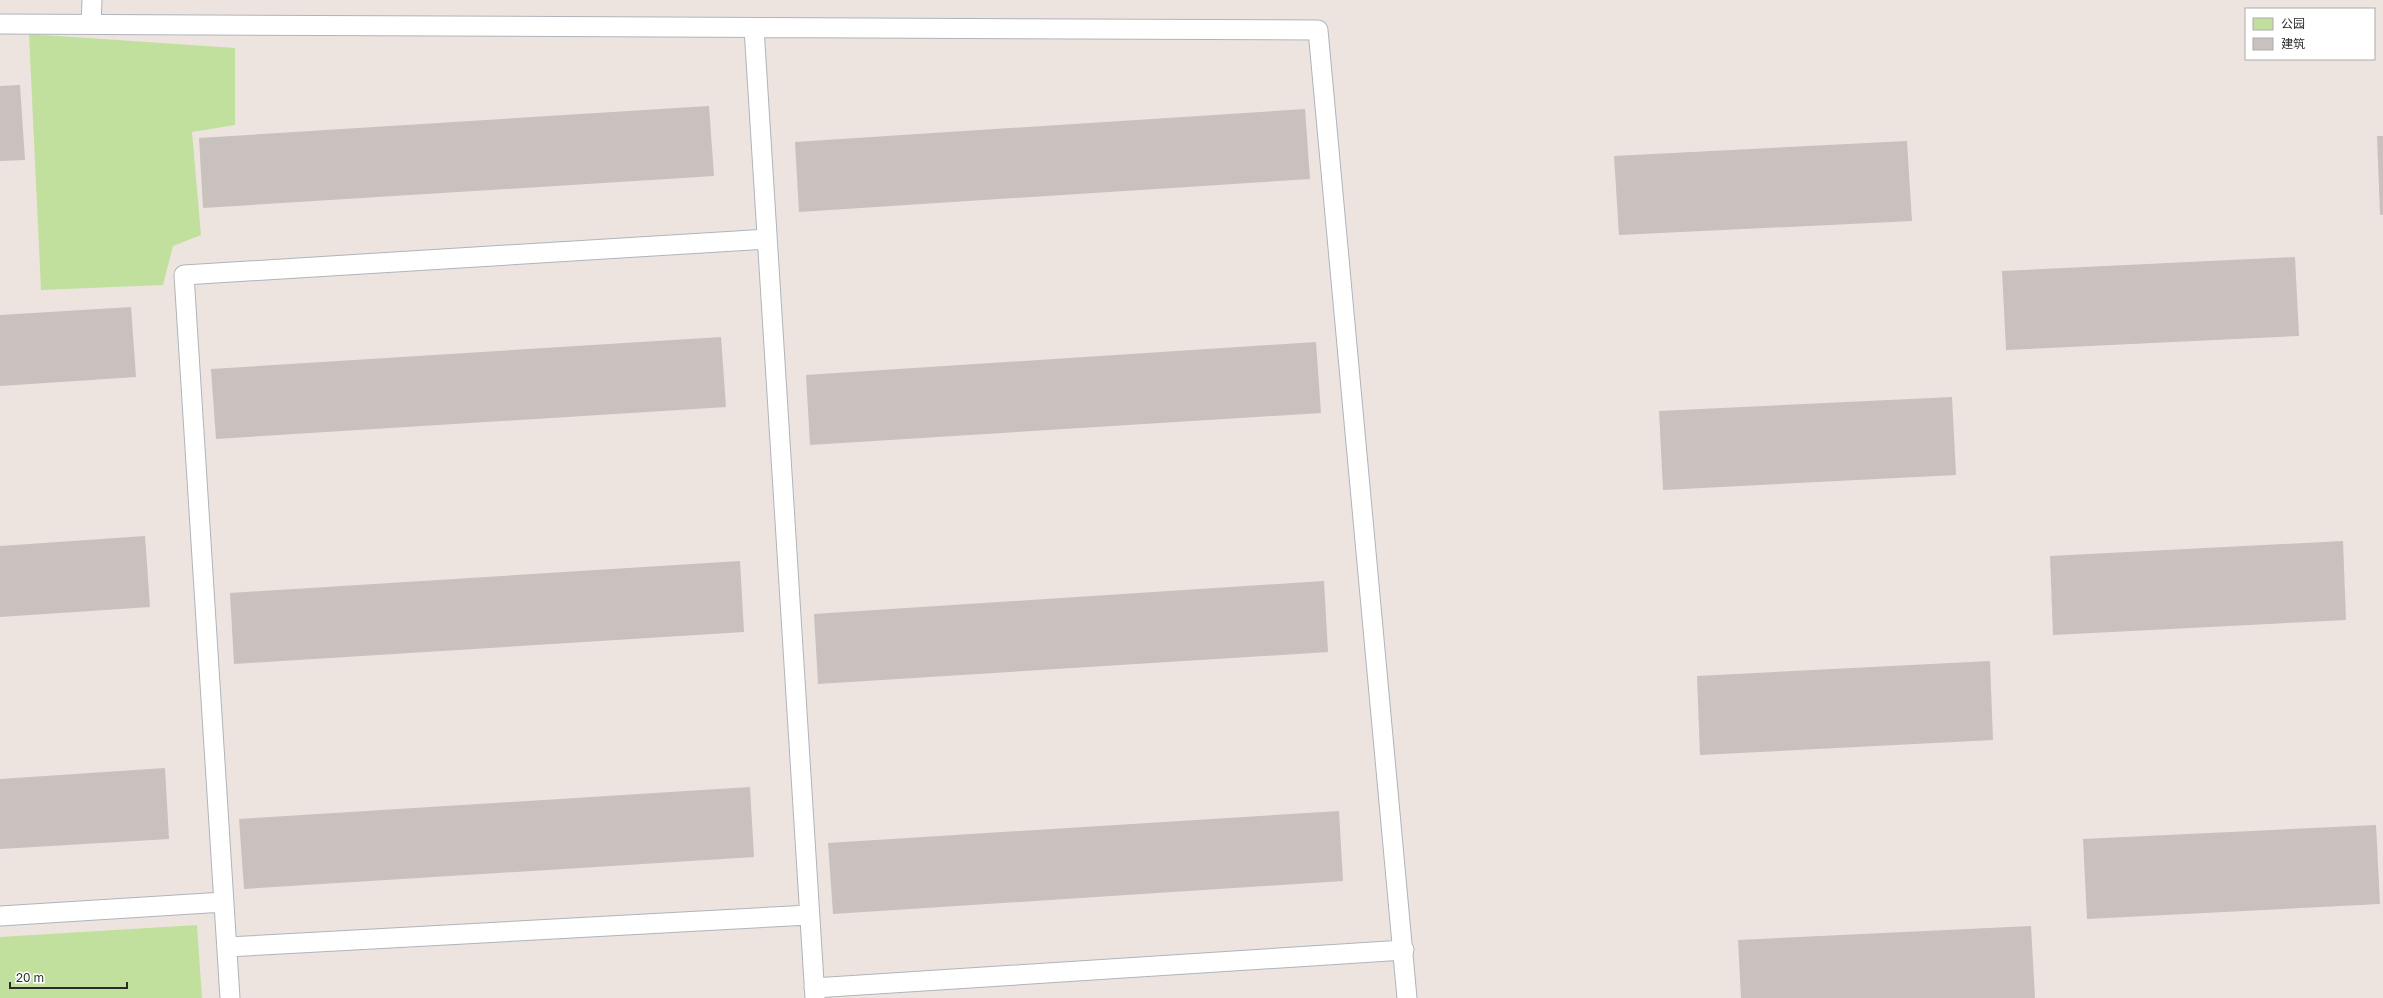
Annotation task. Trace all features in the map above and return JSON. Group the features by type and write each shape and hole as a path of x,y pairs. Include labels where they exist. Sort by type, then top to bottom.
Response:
{"lane":[{"path":"91,24 92,0"},
{"path":"0,24 1318,30 1404,950 1407,998"},
{"path":"754,28 815,993 1404,950"},
{"path":"230,998 184,275 767,239"},
{"path":"0,916 224,902"},
{"path":"227,947 809,915"}],"green space":[{"path":"29,34 235,48 235,125 192,132 201,235 173,246 163,285 41,290"},
{"path":"197,925 202,998 0,998 0,937"}],"building":[{"path":"20,85 25,160 0,161 0,86"},
{"path":"709,106 714,176 203,208 199,138"},
{"path":"1305,109 1310,179 799,212 795,142"},
{"path":"2377,136 2383,136 2383,215 2380,215"},
{"path":"1907,141 1912,221 1619,235 1614,156"},
{"path":"2295,257 2299,336 2006,350 2002,271"},
{"path":"131,307 136,377 0,386 0,315"},
{"path":"721,337 726,407 216,439 211,369"},
{"path":"1316,342 1321,413 810,445 806,375"},
{"path":"1952,397 1956,475 1663,490 1659,411"},
{"path":"145,536 150,607 0,617 0,546"},
{"path":"2343,541 2346,620 2053,635 2050,556"},
{"path":"740,561 744,632 234,664 230,593"},
{"path":"1324,581 1328,652 818,684 814,614"},
{"path":"1990,661 1993,740 1700,755 1697,676"},
{"path":"165,768 169,839 0,849 0,779"},
{"path":"750,787 754,857 244,889 239,819"},
{"path":"1339,811 1343,881 833,914 828,843"},
{"path":"2376,825 2380,904 2087,919 2083,839"},
{"path":"2031,926 2035,998 1741,998 1738,940"}]}
